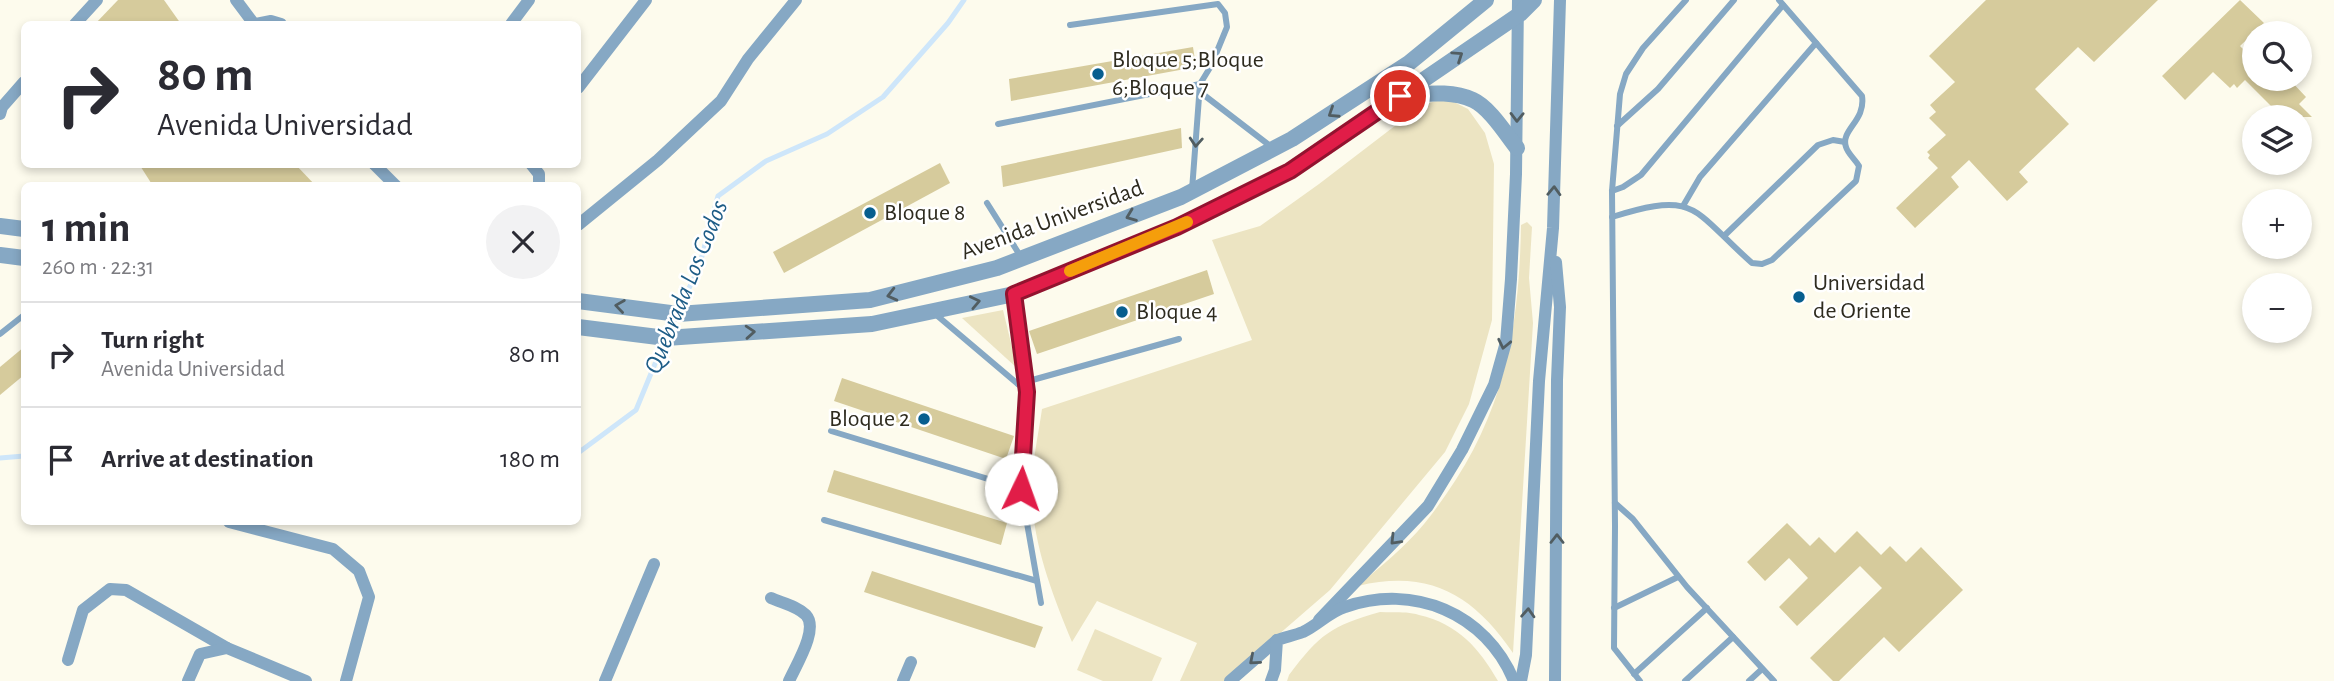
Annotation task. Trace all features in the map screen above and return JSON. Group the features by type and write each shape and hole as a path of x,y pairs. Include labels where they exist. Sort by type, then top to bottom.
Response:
{"street":[{"path":"78,21 97,0"},
{"path":"236,0 253,21"},
{"path":"513,21 530,0"},
{"path":"581,84 646,0"},
{"path":"581,223 658,160 721,101 748,59 796,0"},
{"name":"Avenida Universidad","path":"581,301 678,314 870,300 997,268 1192,191 1274,149 1409,63 1486,0"},
{"name":"Avenida Universidad","path":"581,327 666,338 872,324 1014,294 1177,227 1290,171 1400,96 1519,7 1534,0"},
{"path":"1521,681 1526,655 1539,381 1553,228 1560,0"},
{"path":"1319,620 1427,506 1462,450 1494,385 1506,342 1511,279 1517,148 1519,7"},
{"path":"1,109 21,86"},
{"path":"1400,96 1443,93 1474,100 1498,123 1517,148"},
{"path":"378,168 392,182"},
{"path":"0,226 21,229"},
{"path":"1553,228 1560,306 1555,681"},
{"path":"0,255 21,258"},
{"path":"240,525 332,549 359,571 369,597 346,681"},
{"path":"605,681 654,564"},
{"path":"68,660 83,610 110,589 126,590 227,648 306,681"},
{"path":"1230,681 1277,640 1304,631 1340,608 1363,600 1387,597 1412,598 1436,604 1458,614 1478,628 1494,646 1508,666 1514,681"},
{"path":"771,598 804,613 811,623 807,642 789,681"},
{"path":"1271,681 1275,670 1277,640"},
{"path":"188,681 200,654 227,648"},
{"path":"903,681 911,662"}],"lane":[{"path":"1640,681 1614,648 1612,191 1620,94 1626,74 1643,48 1686,0"},
{"path":"1617,126 1658,89 1734,0"},
{"path":"1612,191 1641,175 1781,2 1862,96 1862,111 1849,129 1845,142 1846,148 1859,166 1856,181 1824,214 1772,260 1762,264 1752,263 1703,216 1683,206 1665,204 1612,217"},
{"path":"1070,25 1218,4 1225,13 1227,27 1200,88 1192,191"},
{"path":"1683,206 1700,177 1816,43"},
{"path":"998,124 1200,88 1274,149"},
{"path":"1724,236 1818,145 1833,140 1845,142"},
{"path":"987,203 1022,258"},
{"path":"1014,294 1022,383"},
{"path":"932,312 1022,383 1027,392 1021,489 1041,603"},
{"path":"0,334 21,317"},
{"path":"1022,383 1179,339"},
{"path":"831,431 1021,489"},
{"path":"1615,503 1633,520 1678,577 1773,681"},
{"path":"824,520 1037,581"},
{"path":"1615,608 1678,577"},
{"path":"1634,674 1707,608"},
{"path":"1685,681 1733,636"},
{"path":"1749,681 1762,669"}],"shaded area":[{"path":"1446,98 1468,109 1485,133 1494,164 1492,320 1469,404 1445,452 1330,590 1225,681 1180,681 1197,643 1097,601 1072,642 1045,570 1033,514 1033,474 1042,409 1252,340 1212,240 1260,226 1426,104"},
{"path":"1527,222 1532,227 1529,278 1533,323 1513,653 1482,616 1448,591 1407,581 1358,586 1424,524 1450,489 1488,419 1509,347 1516,308 1521,225"},
{"path":"1003,310 1017,368 962,318"},
{"path":"1380,612 1414,614 1445,624 1475,648 1498,681 1287,681 1309,650 1328,633 1349,622"},
{"path":"1095,629 1162,658 1152,681 1103,681 1077,670"}],"building":[{"path":"118,0 164,0 179,21 98,21"},
{"path":"1986,0 2158,0 2094,62 2078,47 2035,89 2069,124 2019,172 2028,182 2007,201 1969,160 1951,177 1959,187 1915,228 1896,208 1938,168 1928,158 1930,155 1927,152 1946,135 1929,118 1936,112 1930,105 1955,82 1929,56"},
{"path":"2240,0 2262,21 2242,21 2242,83 2237,88 2234,84 2230,88 2213,72 2185,100 2162,76"},
{"name":"Bloque 5;Bloque 6;Bloque 7","path":"1193,47 1196,67 1011,101 1009,79"},
{"path":"2256,91 2300,91 2306,97 2300,105 2270,105"},
{"name":"Bloque 5;Bloque 6;Bloque 7","path":"1181,128 1182,148 1003,187 1001,166"},
{"name":"Bloque 8","path":"940,163 950,183 784,273 773,252"},
{"path":"142,168 299,168 312,182 150,182"},
{"name":"Bloque 4","path":"1207,270 1214,294 1037,354 1029,331"},
{"path":"21,350 21,378 0,395 0,367"},
{"name":"Bloque 2","path":"842,378 1014,436 1006,459 834,401"},
{"path":"834,470 1007,523 1001,545 827,492"},
{"path":"1787,523 1810,546 1819,537 1835,553 1857,531 1881,555 1890,546 1906,562 1921,547 1963,590 1899,652 1884,637 1839,681 1833,681 1810,658 1882,588 1860,566 1797,626 1779,607 1808,578 1789,558 1765,581 1747,562"},
{"path":"872,571 1043,627 1035,648 864,592"}],"waterway":[{"name":"Quebrada Los Godos","path":"581,451 636,410 699,267 718,196 766,161 827,134 883,97 948,23 964,0"},
{"name":"Quebrada Los Godos","path":"0,458 21,456"}],"slow traffic":[{"path":"1070,271 1187,222"}],"place":[{"name":"Bloque 5;Bloque 6;Bloque 7","path":"1098,74"},
{"name":"Bloque 8","path":"870,213"},
{"name":"Universidad de Oriente","path":"1799,297"},
{"name":"Bloque 4","path":"1122,312"},
{"name":"Bloque 2","path":"924,419"}],"route":[{"path":"1021,489 1027,392 1014,294 1177,227 1290,171 1400,96"}]}
